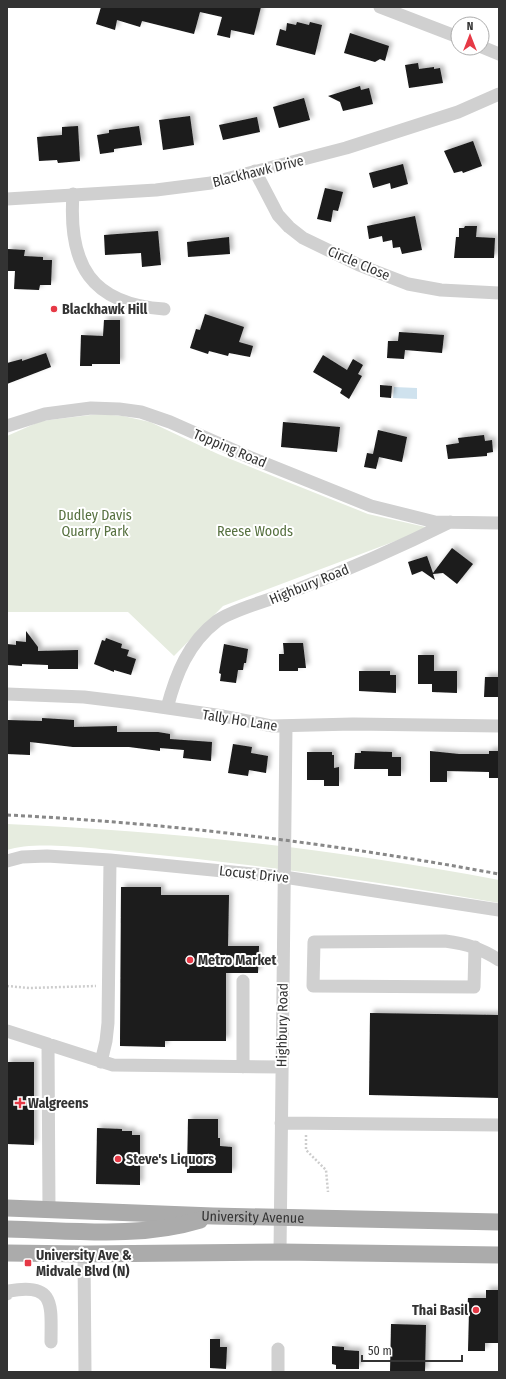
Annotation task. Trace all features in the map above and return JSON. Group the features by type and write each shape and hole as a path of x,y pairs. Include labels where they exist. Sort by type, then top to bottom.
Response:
{"main road":[{"name":"University Avenue","path":"7,1208 280,1218 499,1222"},
{"path":"7,1229 106,1231 157,1229 186,1224 213,1216"},
{"path":"7,1253 84,1254 280,1252 499,1255"}],"street":[{"path":"380,7 450,34"},
{"name":"Blackhawk Drive","path":"7,199 156,190 194,186 346,148 416,127 458,112 499,94"},
{"name":"Circle Close","path":"255,171 278,215 289,227 303,238 372,270 408,284 435,289 499,293"},
{"path":"73,194 74,240 82,265 90,279 110,296 132,305 164,309"},
{"name":"Topping Road","path":"7,426 45,414 91,408 119,409 141,412 170,422 254,459 371,506 432,521 450,522"},
{"name":"Highbury Road","path":"167,708 179,669 189,651 198,639 218,620 359,564 450,522 499,523"},
{"name":"Tally Ho Lane","path":"7,694 84,697 167,708 272,726 286,727 353,724 499,726"},
{"name":"Highbury Road","path":"280,1252 286,727"},
{"name":"Locust Drive","path":"7,861 22,857 41,856 110,860 284,877 499,910"},
{"path":"101,1062 107,1033 110,860"},
{"path":"475,947 474,987 314,986 314,942 445,941 475,947 499,960"},
{"path":"243,980 243,1067"},
{"path":"7,1030 101,1062 124,1066 282,1067"},
{"path":"48,1044 49,1210"},
{"path":"281,1123 499,1125"},
{"path":"84,1254 85,1372"},
{"path":"7,1294 9,1291 19,1289 32,1290 42,1293 49,1299 51,1306 51,1342"},
{"path":"278,1349 278,1372"}],"path":[{"path":"7,986 29,988 109,986"},
{"path":"306,1124 306,1150 326,1170 328,1192"}],"green space":[{"name":"Dudley Davis Quarry Park","path":"99,414 123,416 150,422 218,454 368,514 430,528 223,606 174,656 128,612 7,612 7,436 41,421"},
{"path":"7,824 131,831 254,843 377,859 499,880 499,903 407,887 223,862 50,845 19,847 7,850"}],"water":[{"path":"394,387 417,388 417,399 393,398"}],"building":[{"path":"101,7 261,7 254,35 231,30 230,38 217,35 222,17 200,12 194,34 142,21 140,27 117,20 115,30 96,24"},
{"path":"297,22 309,25 310,22 322,25 315,55 276,45 280,29 286,31 287,23 296,25"},
{"path":"350,33 389,46 385,61 380,59 375,62 344,53"},
{"path":"418,63 419,69 434,67 434,69 440,68 443,83 409,88 405,65"},
{"path":"360,86 361,90 369,88 373,104 343,111 340,102 328,96"},
{"path":"304,98 310,120 279,128 273,107"},
{"path":"190,116 194,145 163,150 159,120"},
{"path":"257,117 260,132 223,140 219,125"},
{"path":"78,126 80,161 58,163 57,160 39,161 37,137 62,135 62,127"},
{"path":"139,126 142,145 114,149 114,152 100,154 97,135 109,133 109,130"},
{"path":"473,141 482,166 463,173 462,171 454,173 444,151"},
{"path":"403,164 408,184 391,189 390,183 373,188 369,173"},
{"path":"325,188 343,192 338,211 333,210 331,222 317,219"},
{"path":"415,216 422,250 402,254 400,247 393,248 392,240 383,242 382,236 369,239 367,226"},
{"path":"465,226 477,226 476,237 495,238 494,258 454,258 456,237 459,237 459,228 464,228"},
{"path":"158,231 161,265 142,267 141,253 105,255 104,235"},
{"path":"229,237 230,254 188,257 187,242"},
{"path":"8,249 25,250 24,256 43,257 43,260 52,260 51,285 40,285 39,290 14,289 15,271 7,271"},
{"path":"205,314 244,327 239,342 253,346 250,357 229,353 228,356 209,351 208,354 190,348 196,329 200,330"},
{"path":"104,320 120,320 120,364 92,364 92,366 80,366 81,335 103,336"},
{"path":"399,332 444,335 442,353 405,350 404,359 387,358 388,341 398,341"},
{"path":"46,353 51,367 7,384 7,363 22,359 22,361"},
{"path":"323,355 347,370 353,359 363,365 358,374 362,376 349,399 340,393 342,389 313,372"},
{"path":"380,385 392,386 391,398 380,397"},
{"path":"283,422 340,427 337,452 281,447"},
{"path":"378,430 407,437 402,462 379,457 376,469 364,467 367,453 373,454"},
{"path":"484,435 485,441 492,440 493,452 487,453 487,456 448,459 446,445 459,443 458,438"},
{"path":"452,548 473,564 457,584 443,573 433,574 435,580 422,571 412,575 408,562 427,556 433,573"},
{"path":"26,631 38,647 38,651 78,650 78,669 48,669 48,665 8,665 7,644 16,645 16,641 26,642"},
{"path":"106,638 122,644 121,648 129,650 127,656 136,659 131,675 114,670 114,672 94,664 102,640 105,641"},
{"path":"283,643 303,643 306,668 298,668 298,671 279,671 279,654 284,654"},
{"path":"224,644 248,649 246,663 244,663 243,670 238,670 236,683 220,681 221,674 219,673"},
{"path":"418,655 434,655 434,671 457,671 457,693 432,692 432,684 418,684"},
{"path":"359,671 390,671 390,675 396,675 396,693 359,691"},
{"path":"485,677 499,677 499,697 484,697"},
{"path":"42,718 74,720 74,727 117,726 117,732 158,732 170,734 170,739 212,742 211,761 183,758 184,750 160,748 160,751 129,747 73,747 30,742 30,755 7,754 7,720 42,721"},
{"path":"233,744 252,747 251,753 268,756 266,773 249,770 248,776 228,773"},
{"path":"361,751 392,752 392,757 401,757 401,776 388,776 388,769 354,769 355,753 361,753"},
{"path":"430,751 459,754 489,754 489,751 499,751 499,778 489,778 489,772 447,771 447,782 430,782"},
{"path":"307,752 332,752 332,755 334,755 334,768 339,767 339,786 324,786 324,780 307,780"},
{"name":"Metro Market","path":"121,887 161,887 161,895 229,895 228,946 259,946 258,973 226,973 226,1041 165,1041 165,1047 120,1046"},
{"path":"370,1013 499,1015 499,1098 369,1095"},
{"name":"Walgreens","path":"7,1062 34,1062 34,1145 7,1144"},
{"path":"188,1119 218,1119 218,1138 220,1138 220,1146 232,1147 232,1173 187,1173"},
{"name":"Steve's Liquors","path":"97,1128 122,1129 122,1131 132,1131 132,1135 140,1135 140,1185 96,1184"},
{"path":"486,1290 499,1290 499,1343 485,1343 485,1351 468,1351 468,1298 486,1298"},
{"path":"391,1324 426,1325 425,1372 390,1372"},
{"path":"210,1339 220,1339 220,1347 227,1347 226,1369 210,1368"},
{"path":"332,1346 344,1347 344,1350 359,1351 359,1369 336,1369 336,1365 332,1364"}],"railway":[{"path":"7,815 131,823 254,836 377,853 499,874"}],"place":[{"name":"Blackhawk Hill","path":"54,309"},
{"name":"Metro Market","path":"190,960"},
{"name":"Walgreens","path":"20,1103"},
{"name":"Steve's Liquors","path":"118,1159"},
{"name":"University Ave & Midvale Blvd (N)","path":"28,1263"},
{"name":"Thai Basil","path":"476,1310"}],"park label":[{"name":"Reese Woods","path":"255,531"}]}
